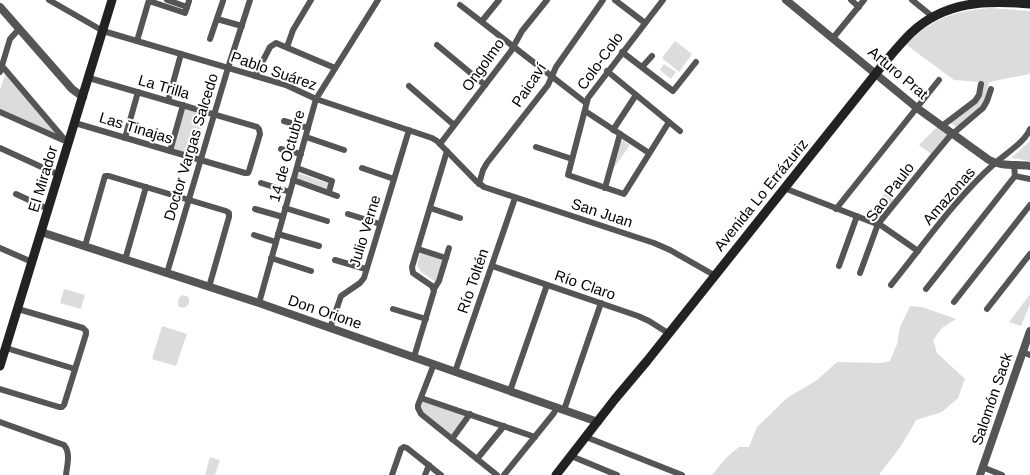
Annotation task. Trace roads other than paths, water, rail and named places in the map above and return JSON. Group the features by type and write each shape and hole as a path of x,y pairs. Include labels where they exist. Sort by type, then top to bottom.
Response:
{"main road":[{"name":"El Mirador","path":"0,366 59,175 67,141 75,123 112,0"},
{"name":"Avenida Lo Errázuriz","path":"556,475 876,73 910,34 933,17 957,7 981,1 1030,4"}],"street":[{"name":"Pablo Suárez","path":"49,0 103,31 286,85 316,99 432,138 479,184"},
{"path":"137,41 149,1 187,7 167,0"},
{"name":"Doctor Vargas Salcedo","path":"167,273 250,0"},
{"path":"286,47 295,26 310,1 302,0"},
{"name":"14 de Octubre","path":"259,304 316,99 378,0"},
{"path":"482,21 499,0"},
{"name":"Ongolmo","path":"440,144 485,85 522,31 547,0"},
{"name":"Paicaví","path":"479,184 487,163 548,85 556,67 603,0"},
{"path":"615,0 645,23"},
{"name":"Colo-Colo","path":"605,188 568,175 586,102 590,94 663,0"},
{"name":"Arturo Prat","path":"786,0 917,108 995,163"},
{"path":"851,0 859,7"},
{"path":"834,38 864,0"},
{"path":"914,0 933,17"},
{"path":"210,39 223,1"},
{"path":"460,4 586,102"},
{"path":"0,7 72,89 83,97"},
{"path":"217,19 242,26"},
{"path":"19,29 12,37 1,69 67,141"},
{"path":"255,76 272,45 278,44 335,68"},
{"path":"437,45 485,85"},
{"path":"622,52 673,91 696,62"},
{"path":"168,101 182,54"},
{"path":"642,67 652,56"},
{"path":"607,72 680,131"},
{"name":"La Trilla","path":"89,78 256,126 260,134 248,173"},
{"path":"836,208 939,80"},
{"path":"942,126 975,101 981,84"},
{"path":"409,86 454,125"},
{"name":"Sao Paulo","path":"860,273 878,224 934,155 953,134 980,111 987,101 991,89"},
{"path":"125,138 138,92"},
{"path":"613,130 636,95"},
{"path":"170,151 183,105"},
{"path":"584,110 649,153"},
{"path":"0,112 67,141"},
{"path":"284,121 308,128"},
{"path":"620,134 605,188 624,194 669,122"},
{"name":"Las Tinajas","path":"75,123 248,173"},
{"name":"Amazonas","path":"892,285 969,188 1027,135 1030,129"},
{"name":"Julio Verne","path":"330,328 339,299 362,281 409,130"},
{"path":"306,137 344,150"},
{"path":"536,147 572,159"},
{"path":"0,148 59,175"},
{"path":"281,149 301,154"},
{"path":"434,289 412,272 412,267 447,151"},
{"path":"995,163 1030,166"},
{"path":"926,289 1015,176 1014,165"},
{"path":"296,168 332,182 330,192"},
{"path":"362,168 394,179"},
{"path":"85,246 105,176 226,211 229,213 229,217 209,287"},
{"path":"1015,176 1030,179"},
{"path":"293,180 337,196"},
{"path":"261,184 290,192"},
{"name":"San Juan","path":"479,184 515,198 654,243 714,275"},
{"path":"125,260 146,187"},
{"path":"784,188 878,224 890,230 918,251"},
{"path":"16,194 48,209"},
{"name":"Río Toltén","path":"455,372 515,198"},
{"path":"954,302 1030,204"},
{"path":"286,208 327,221"},
{"path":"430,208 460,218"},
{"path":"255,209 283,217"},
{"path":"348,214 380,224"},
{"path":"839,266 857,216"},
{"name":"Don Orione","path":"41,232 330,328 598,422"},
{"path":"278,234 319,246"},
{"path":"254,235 276,242"},
{"path":"0,248 32,262"},
{"path":"414,358 434,295 434,289 440,281 449,248"},
{"path":"418,249 446,258"},
{"path":"987,309 1030,255"},
{"path":"272,258 311,271"},
{"path":"335,260 366,269"},
{"name":"Río Claro","path":"492,266 638,316 668,334"},
{"path":"510,391 547,285"},
{"path":"504,475 560,408 601,303"},
{"path":"0,389 64,406 86,334 86,330 83,328 18,309"},
{"path":"393,309 426,319"},
{"name":"Salomón Sack","path":"981,471 1026,354 1030,331"},
{"path":"6,348 75,369"},
{"path":"434,364 418,408 421,414 497,475"},
{"path":"421,398 535,437"},
{"path":"452,439 470,414"},
{"path":"0,422 64,445 68,452 66,475"},
{"path":"477,459 504,426"},
{"path":"586,437 682,475"},
{"path":"392,475 401,449 404,447 441,475"},
{"path":"571,456 617,475"},
{"path":"425,475 429,465"},
{"path":"981,471 1002,475"}]}
